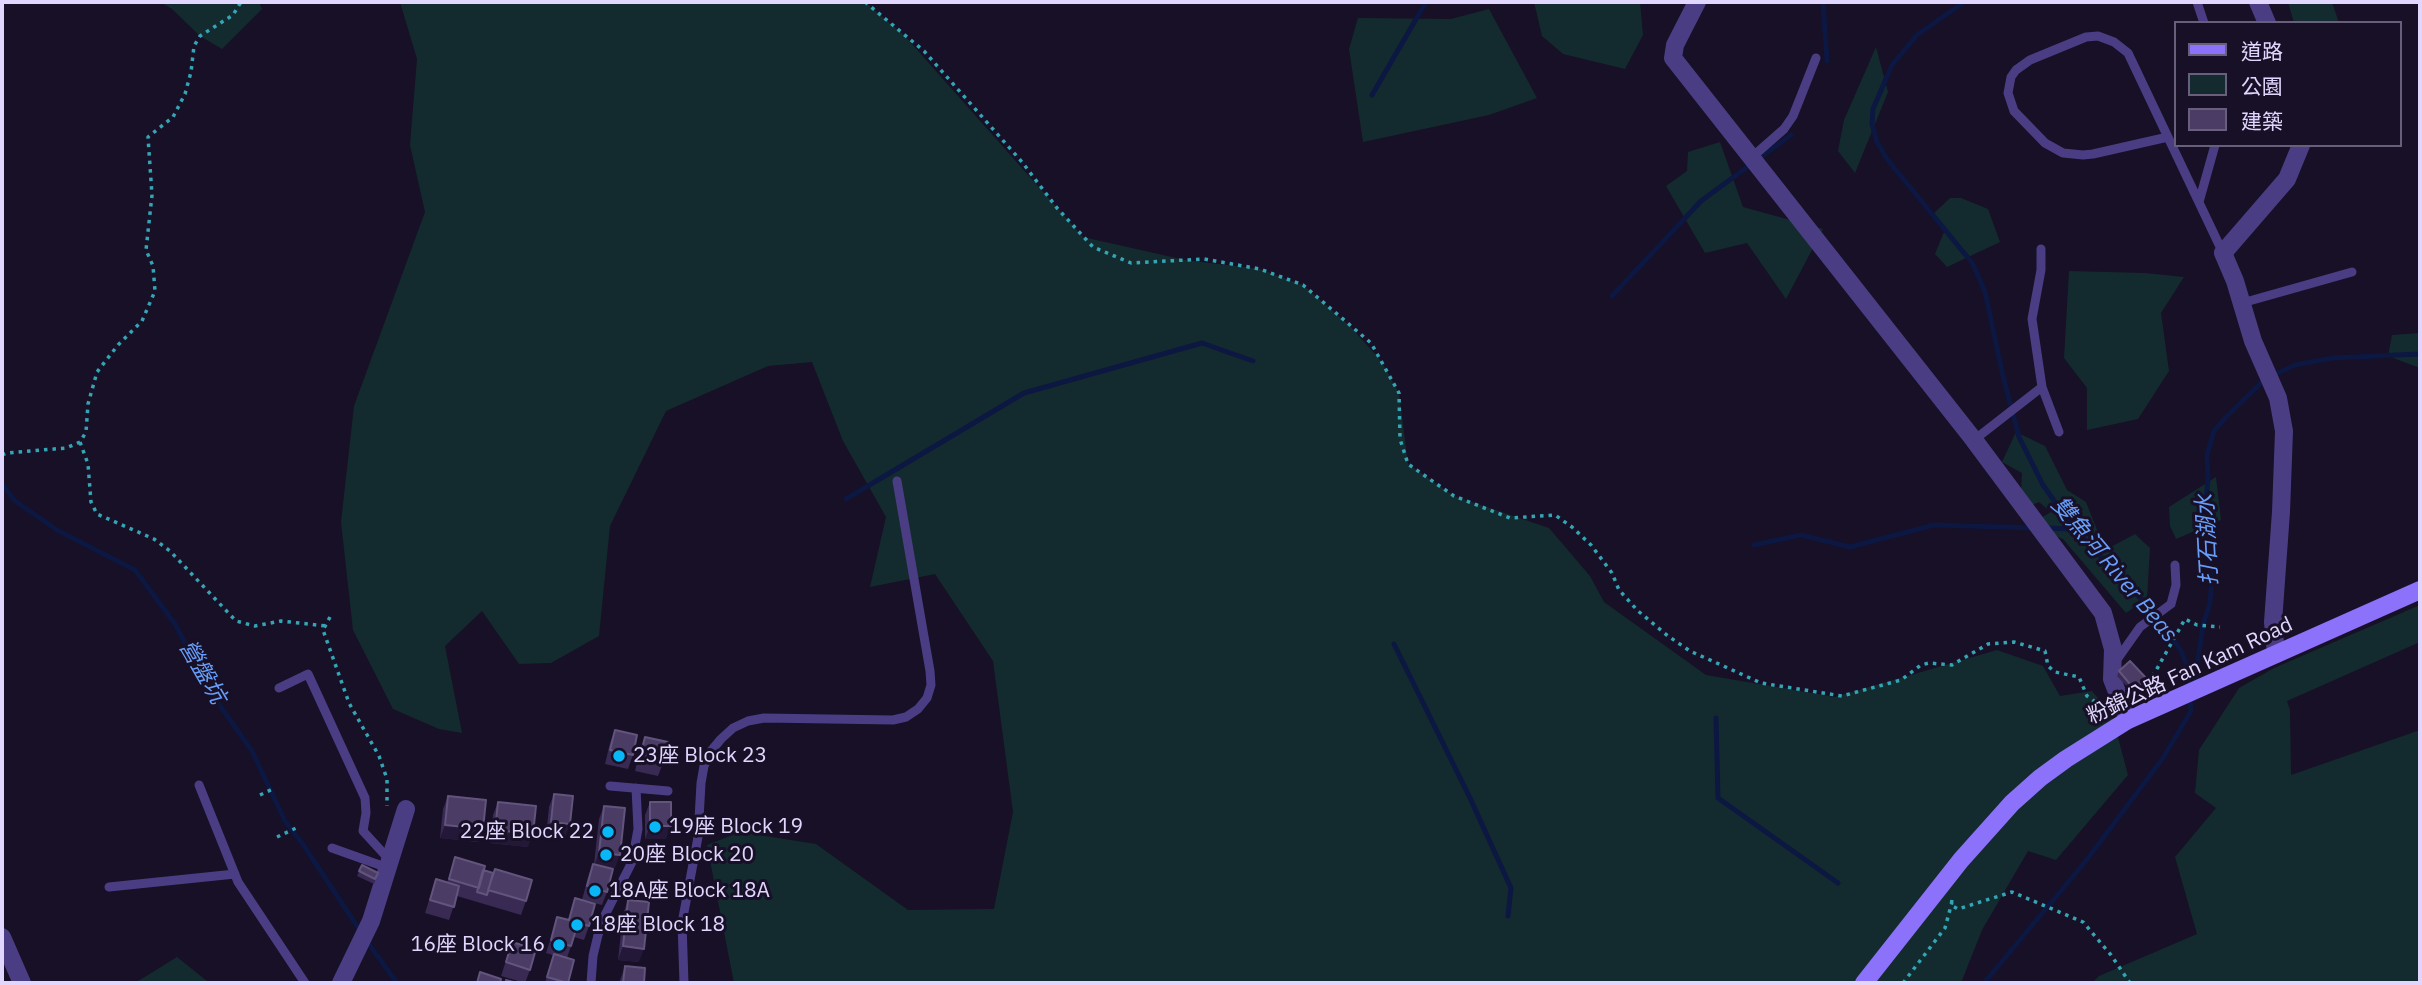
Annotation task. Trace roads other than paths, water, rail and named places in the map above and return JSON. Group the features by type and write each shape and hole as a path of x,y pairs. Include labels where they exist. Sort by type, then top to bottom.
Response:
{"main road":[{"name":"粉錦公路 Fan Kam Road","path":"1864,983 1961,860 2012,803 2066,758 2128,720 2420,590"}],"street":[{"path":"1697,2 1675,45 1673,58 1974,440 2103,613 2113,649 2112,679 2128,720"},
{"path":"2258,2 2266,21"},
{"path":"2276,654 2273,622 2284,431 2278,398 2253,341 2223,253 2287,179 2300,147"},
{"path":"341,983 371,921 406,809"},
{"path":"2,937 22,983"}],"lane":[{"path":"2197,2 2203,21"},
{"path":"2168,137 2093,154 2063,153 2045,143 2014,111 2008,93 2011,77 2030,60 2085,37 2098,36 2114,42 2128,53 2199,202 2223,253"},
{"path":"1751,158 1784,129 1793,116 1816,58"},
{"path":"2199,202 2215,147"},
{"path":"2041,249 2040,284 2032,318 2042,387 2059,432"},
{"path":"2242,303 2352,272"},
{"path":"1974,440 2042,387"},
{"path":"684,983 682,923 698,837 701,783 708,759 721,738 741,725 764,718 893,720 906,717 918,709 926,698 931,685 930,671 897,481"},
{"path":"2111,668 2140,627 2171,604 2176,586 2175,565"},
{"path":"279,688 308,674 366,799 363,831 390,864"},
{"path":"199,785 243,889 305,983"},
{"path":"610,786 668,791"},
{"path":"591,983 598,935 634,854 638,820 636,788"},
{"path":"332,848 390,864"},
{"path":"109,887 235,874"},
{"path":"341,983 352,983"}],"waterway":[{"path":"1372,95 1426,2"},
{"path":"1823,2 1827,61"},
{"name":"雙魚河 River Beas","path":"1964,2 1917,35 1892,65 1873,109 1872,124 1877,142 1887,159 1973,264 1985,292 2019,437 2043,485 2074,529 2148,606 2180,649 2188,667 2191,711 2163,758 2085,862 1984,983"},
{"path":"1612,296 1701,201 1791,135"},
{"path":"846,499 1024,393 1202,343 1253,361"},
{"name":"打石湖水","path":"2194,688 2203,625 2210,603 2212,577 2204,525 2207,455 2214,431 2265,379 2295,365 2333,358 2420,354"},
{"name":"營盤坑","path":"2,484 15,501 57,530 135,570 175,624 216,700 252,751 285,821 361,932"},
{"path":"1754,545 1801,535 1850,547 1934,525 2036,528"},
{"path":"2045,528 2074,529"},
{"path":"1394,644 1511,888 1508,916"},
{"path":"1716,718 1718,798 1838,883"},
{"path":"366,940 397,983"}],"place":[{"name":"23座 Block 23","path":"619,756"},
{"name":"19座 Block 19","path":"655,827"},
{"name":"22座 Block 22","path":"608,832"},
{"name":"20座 Block 20","path":"606,855"},
{"name":"18A座 Block 18A","path":"595,891"},
{"name":"18座 Block 18","path":"577,925"},
{"name":"16座 Block 16","path":"559,945"}]}
